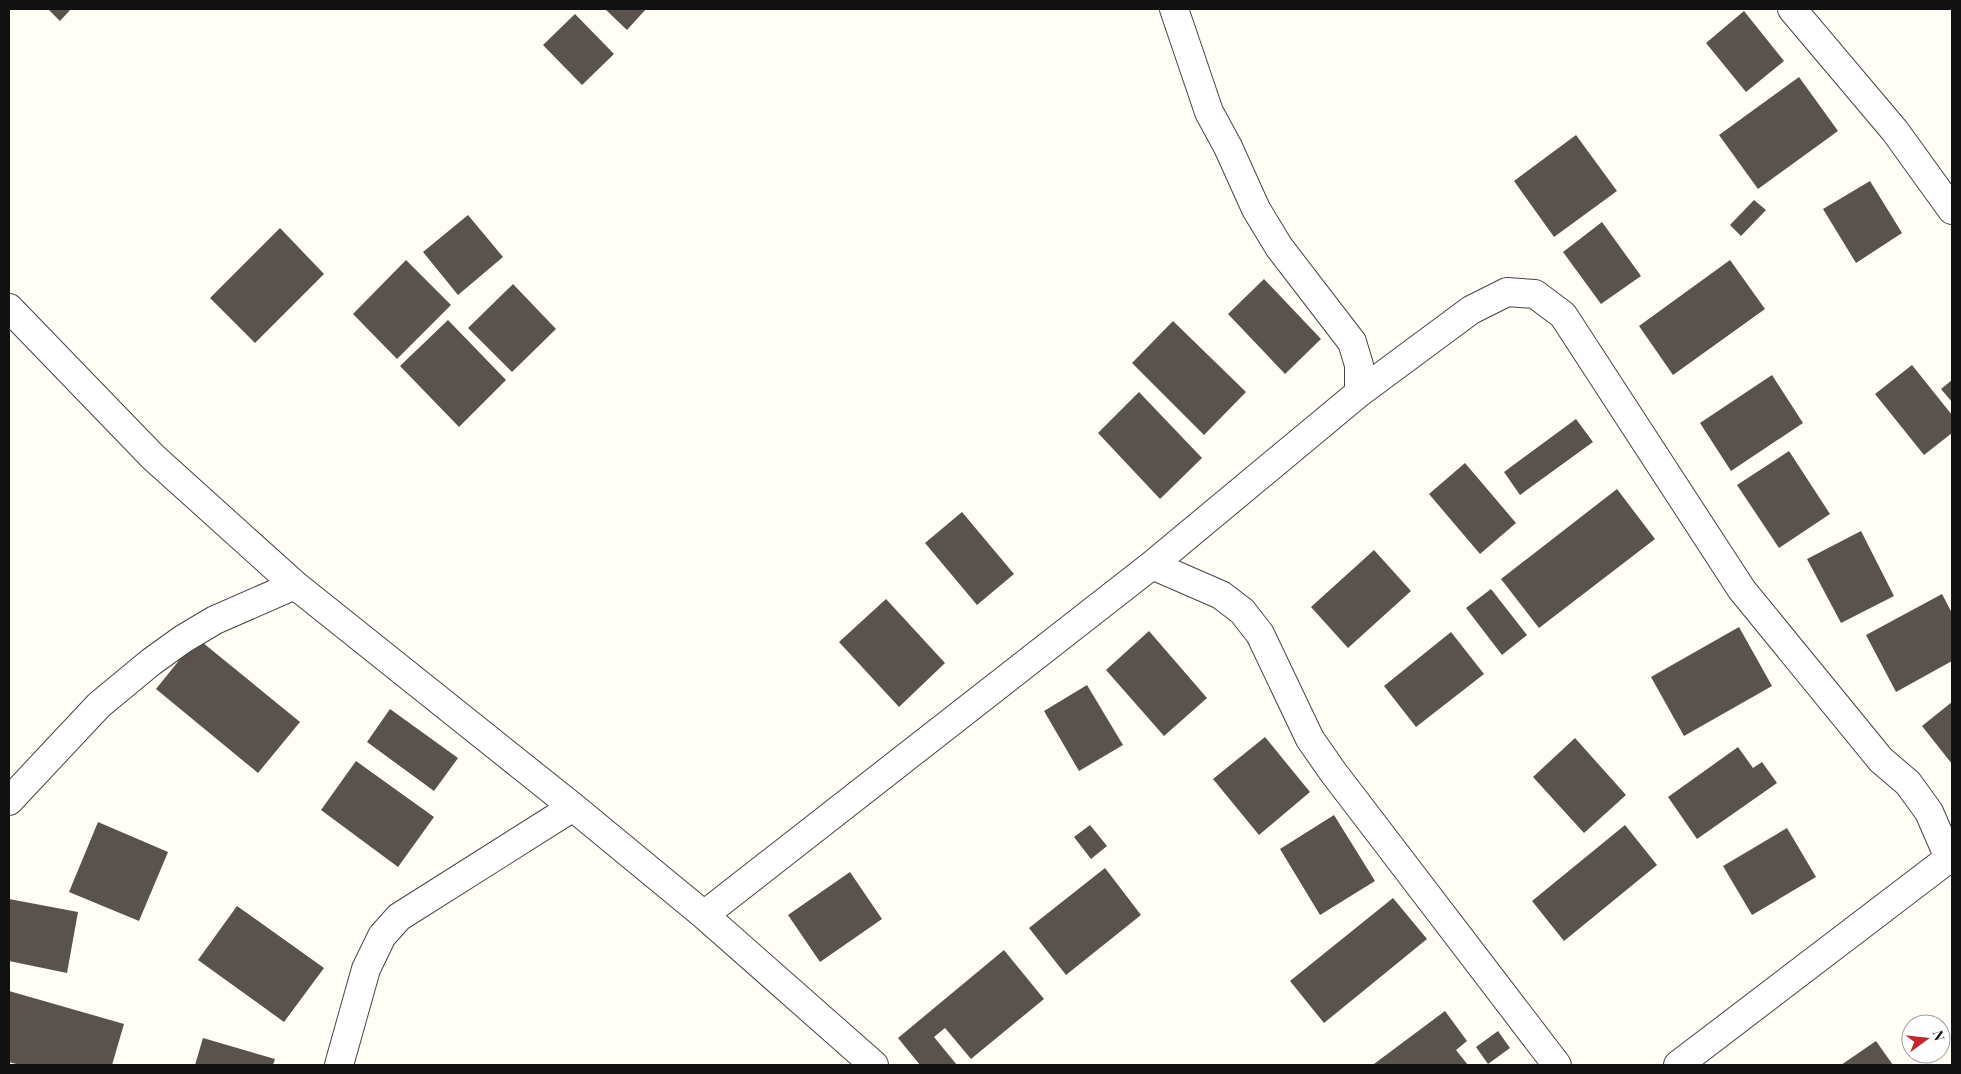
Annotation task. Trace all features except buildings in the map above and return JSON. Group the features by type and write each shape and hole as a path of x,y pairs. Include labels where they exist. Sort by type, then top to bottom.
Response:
{"street":[{"path":"1174,9 1209,112 1228,147 1256,210 1279,247 1352,342 1359,364 1359,393"},
{"path":"1792,9 1895,131 1952,210"},
{"path":"704,915 1152,565 1359,393 1471,310 1507,292 1536,294 1563,315 1742,590 1881,760 1908,783 1929,812 1951,857 1678,1065"},
{"path":"9,308 153,457 295,585 573,807 704,915 874,1065"},
{"path":"1152,565 1221,595 1242,611 1260,634 1310,739 1333,772 1557,1065"},
{"path":"9,801 99,705 151,662 183,639 215,620 295,585"},
{"path":"339,1065 366,969 382,936 399,917 573,807"}]}
